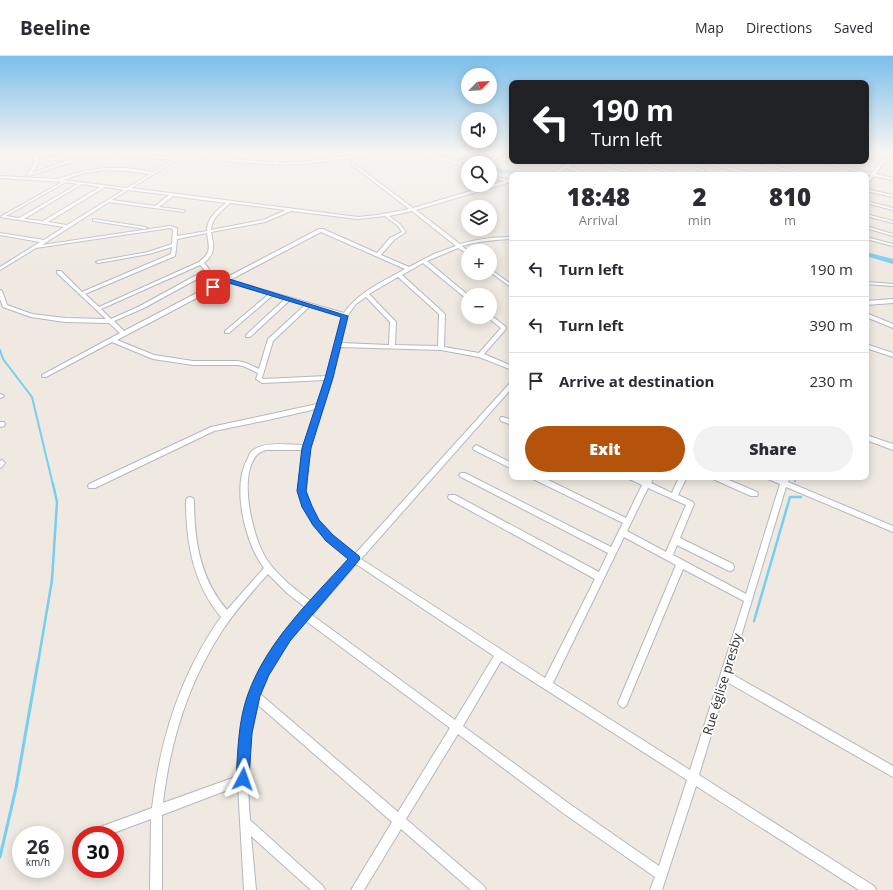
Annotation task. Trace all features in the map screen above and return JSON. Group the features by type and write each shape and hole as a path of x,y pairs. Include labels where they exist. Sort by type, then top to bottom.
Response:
{"street":[{"path":"1,217 48,191"},
{"path":"20,219 68,191"},
{"path":"43,223 96,191"},
{"path":"0,269 124,191"},
{"path":"141,191 358,218 386,216 477,191"},
{"path":"388,191 461,248"},
{"path":"870,191 893,196"},
{"path":"156,207 172,195"},
{"path":"108,201 183,211"},
{"path":"98,309 201,264 210,254 212,248 209,224 212,218 230,202"},
{"path":"869,203 893,210"},
{"path":"174,238 264,221 290,210"},
{"path":"378,255 392,239 404,232 399,225 386,216"},
{"path":"869,216 893,222"},
{"path":"1,217 68,226"},
{"path":"94,220 153,229"},
{"path":"35,247 153,229 175,228 173,244 175,252 173,256 81,294"},
{"path":"869,228 893,235"},
{"path":"44,376 321,230 410,269"},
{"path":"0,234 44,241"},
{"path":"509,238 485,240 458,246 424,261 356,301 345,316 329,378 306,448 302,491 307,507 316,522 330,538 355,559 500,655 693,776 870,890"},
{"path":"869,239 893,245"},
{"path":"98,262 149,253 173,244"},
{"path":"424,261 461,292"},
{"path":"0,291 5,306 30,315 65,320 110,321 142,307 204,273 207,269 201,264"},
{"path":"59,272 124,334"},
{"path":"399,275 442,314 440,348"},
{"path":"497,275 509,285"},
{"path":"226,280 345,316"},
{"path":"869,283 893,284"},
{"path":"227,332 272,294"},
{"path":"366,294 393,322 392,346"},
{"path":"248,336 288,299"},
{"path":"869,303 893,301"},
{"path":"308,305 270,340 259,379 262,381 329,378"},
{"path":"869,316 893,326"},
{"path":"480,355 504,328 497,322"},
{"path":"112,340 153,357 193,363 238,363 244,364 260,372"},
{"path":"338,345 440,348 480,355 509,367"},
{"path":"869,347 893,355"},
{"path":"250,890 243,779 246,733 254,695 265,671 286,637 509,387"},
{"path":"92,486 213,429 261,420 319,406"},
{"path":"503,419 509,422"},
{"path":"869,438 893,447"},
{"path":"306,448 258,448 251,455 246,468 244,502 251,539 268,569 291,591 312,607"},
{"path":"476,448 509,464"},
{"path":"463,474 613,552"},
{"path":"541,480 628,522"},
{"path":"674,497 682,480"},
{"path":"722,480 754,494"},
{"path":"785,480 893,529"},
{"name":"Rue église presby","path":"656,890 682,814 785,480"},
{"path":"547,685 649,481 674,497 690,504 668,557"},
{"path":"452,497 600,577"},
{"path":"190,500 189,521 200,574 210,596 227,617"},
{"path":"622,533 748,599"},
{"path":"675,540 730,567"},
{"path":"623,704 681,564"},
{"path":"156,890 157,811 166,754 183,696 213,637 244,595 268,569"},
{"path":"305,615 567,809 661,874"},
{"path":"357,890 458,727 500,655"},
{"path":"724,676 893,772"},
{"path":"254,695 278,714 400,822 480,890"},
{"path":"117,826 243,779"},
{"path":"246,824 319,890"}],"waterway":[{"path":"869,255 893,262"},
{"path":"0,350 3,359 32,397 53,485"},
{"path":"38,663 52,580 57,502 53,484"},
{"path":"754,621 790,497 801,497"},
{"path":"0,857 16,788 38,662"}],"route":[{"path":"213,287 226,280 345,316 329,378 306,448 302,491 307,507 316,522 330,538 355,559 286,637 265,671 254,695 246,733 243,779"}]}
